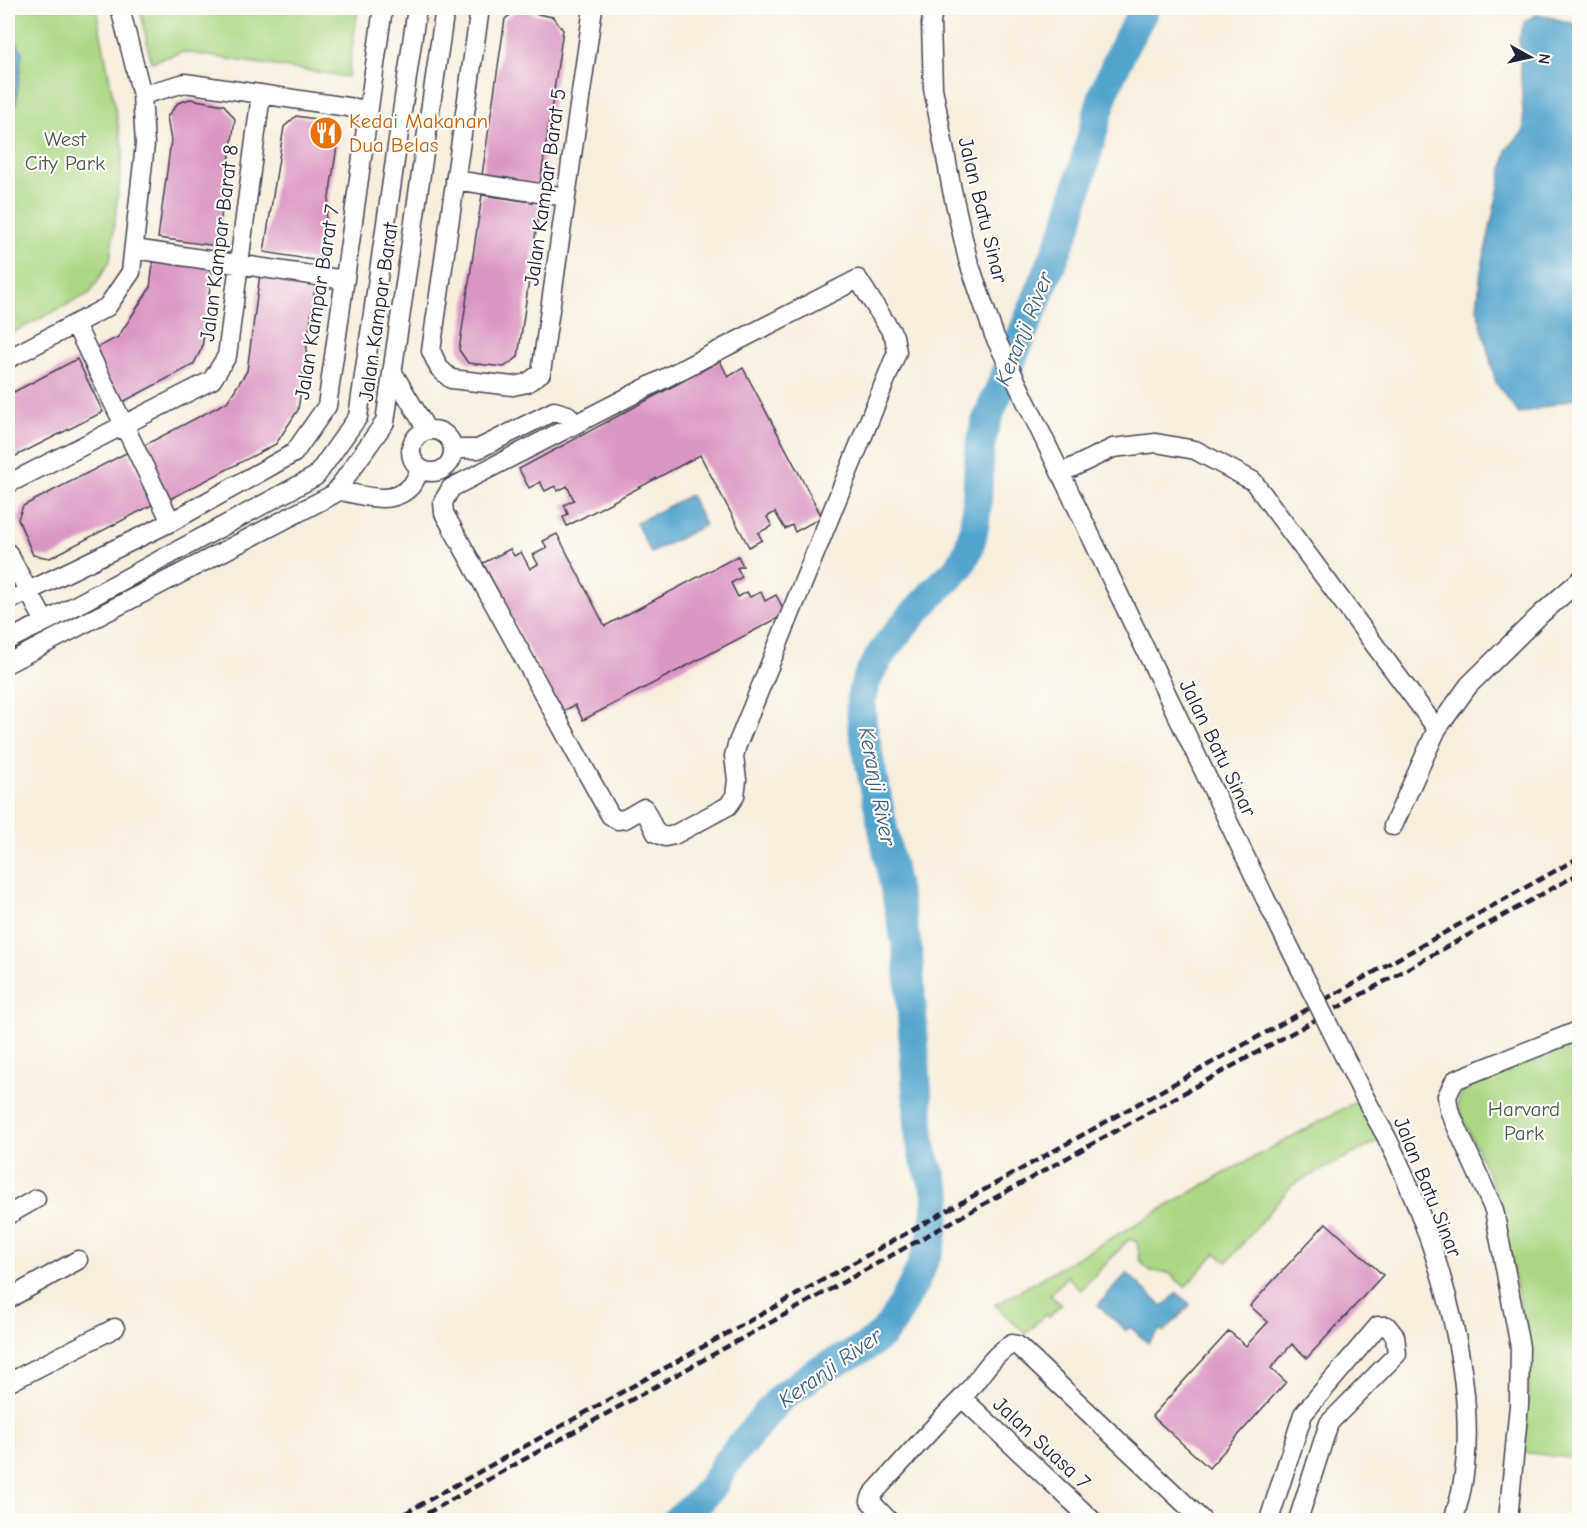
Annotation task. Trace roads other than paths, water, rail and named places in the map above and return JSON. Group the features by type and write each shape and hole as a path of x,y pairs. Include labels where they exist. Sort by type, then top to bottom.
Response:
{"street":[{"path":"8,359 107,308 131,272 145,144 142,95 120,8"},
{"name":"Jalan Kampar Barat 7","path":"8,601 171,522 294,453 327,406 382,8"},
{"name":"Jalan Kampar Barat","path":"8,640 316,476 358,417 417,8"},
{"name":"Jalan Kampar Barat","path":"8,663 334,494 384,422 445,8"},
{"path":"480,8 455,180 566,196"},
{"name":"Jalan Kampar Barat 5","path":"455,180 430,351 439,368 451,379 513,386 527,383 541,373 593,8"},
{"name":"Jalan Batu Sinar","path":"933,8 933,88 952,190 968,260 994,335 1265,898 1386,1137 1434,1253 1454,1327 1463,1377 1467,1419 1464,1471 1458,1515"},
{"path":"142,95 185,83 368,110"},
{"name":"Jalan Kampar Barat 8","path":"8,484 212,380 227,356 261,94"},
{"path":"134,249 345,280"},
{"path":"858,279 894,336 897,352 892,369 736,745 735,796 728,806 674,835 664,837 656,833 644,808 626,819 616,820 610,815 444,513 443,502 451,488 574,425 858,279"},
{"path":"75,324 171,522"},
{"path":"392,371 427,430"},
{"path":"453,449 478,449 554,411 568,415 574,425"},
{"path":"427,430 441,432 451,442 453,449 453,455 446,467 434,472 421,469 412,459 412,445 421,433 427,430"},
{"path":"1060,473 1113,448 1156,443 1195,450 1253,481 1437,729"},
{"path":"337,490 380,499 390,497 411,486 421,469"},
{"path":"8,553 45,622"},
{"path":"1393,826 1437,729 1469,685 1541,614 1580,580"},
{"path":"115,584 125,603"},
{"path":"1508,1521 1519,1405 1520,1347 1494,1210 1449,1110 1447,1096 1455,1080 1580,1030"},
{"path":"8,1215 36,1199"},
{"path":"8,1299 78,1260"},
{"path":"1269,1521 1303,1414 1378,1326 1386,1326 1395,1336 1397,1354 1329,1423 1298,1521"},
{"path":"8,1383 116,1328"},
{"path":"888,1521 870,1501 872,1495 962,1398 999,1353 1012,1344 1017,1345 1202,1521"},
{"name":"Jalan Suasa 7","path":"962,1398 1072,1514 1092,1521"}],"water":[{"path":"1538,14 1579,25 1580,397 1519,414 1496,383 1477,308 1481,271 1507,149 1524,131 1519,38 1525,21"},
{"path":"8,25 22,52 8,169"},
{"path":"690,495 705,525 651,553 636,523"},
{"path":"1127,1273 1163,1307 1177,1293 1190,1305 1164,1332 1161,1329 1148,1343 1130,1327 1126,1331 1098,1305"}],"waterway":[{"name":"Keranji River","path":"677,1520 698,1503 715,1482 726,1463 780,1398 818,1371 866,1347 883,1334 893,1321 915,1281 931,1244 938,1195 923,1155 920,1138 908,953 862,724 861,701 864,687 879,657 901,628 960,566 967,553 975,524 980,449 986,422 1067,226 1104,92 1124,46 1145,8"}],"railway":[{"path":"393,1520 1580,857"},
{"path":"415,1520 1580,873"}],"place":[{"name":"Kedai Makanan Dua Belas","path":"326,133"}],"park label":[{"name":"West City Park","path":"65,151"},
{"name":"Harvard Park","path":"1524,1121"}]}
